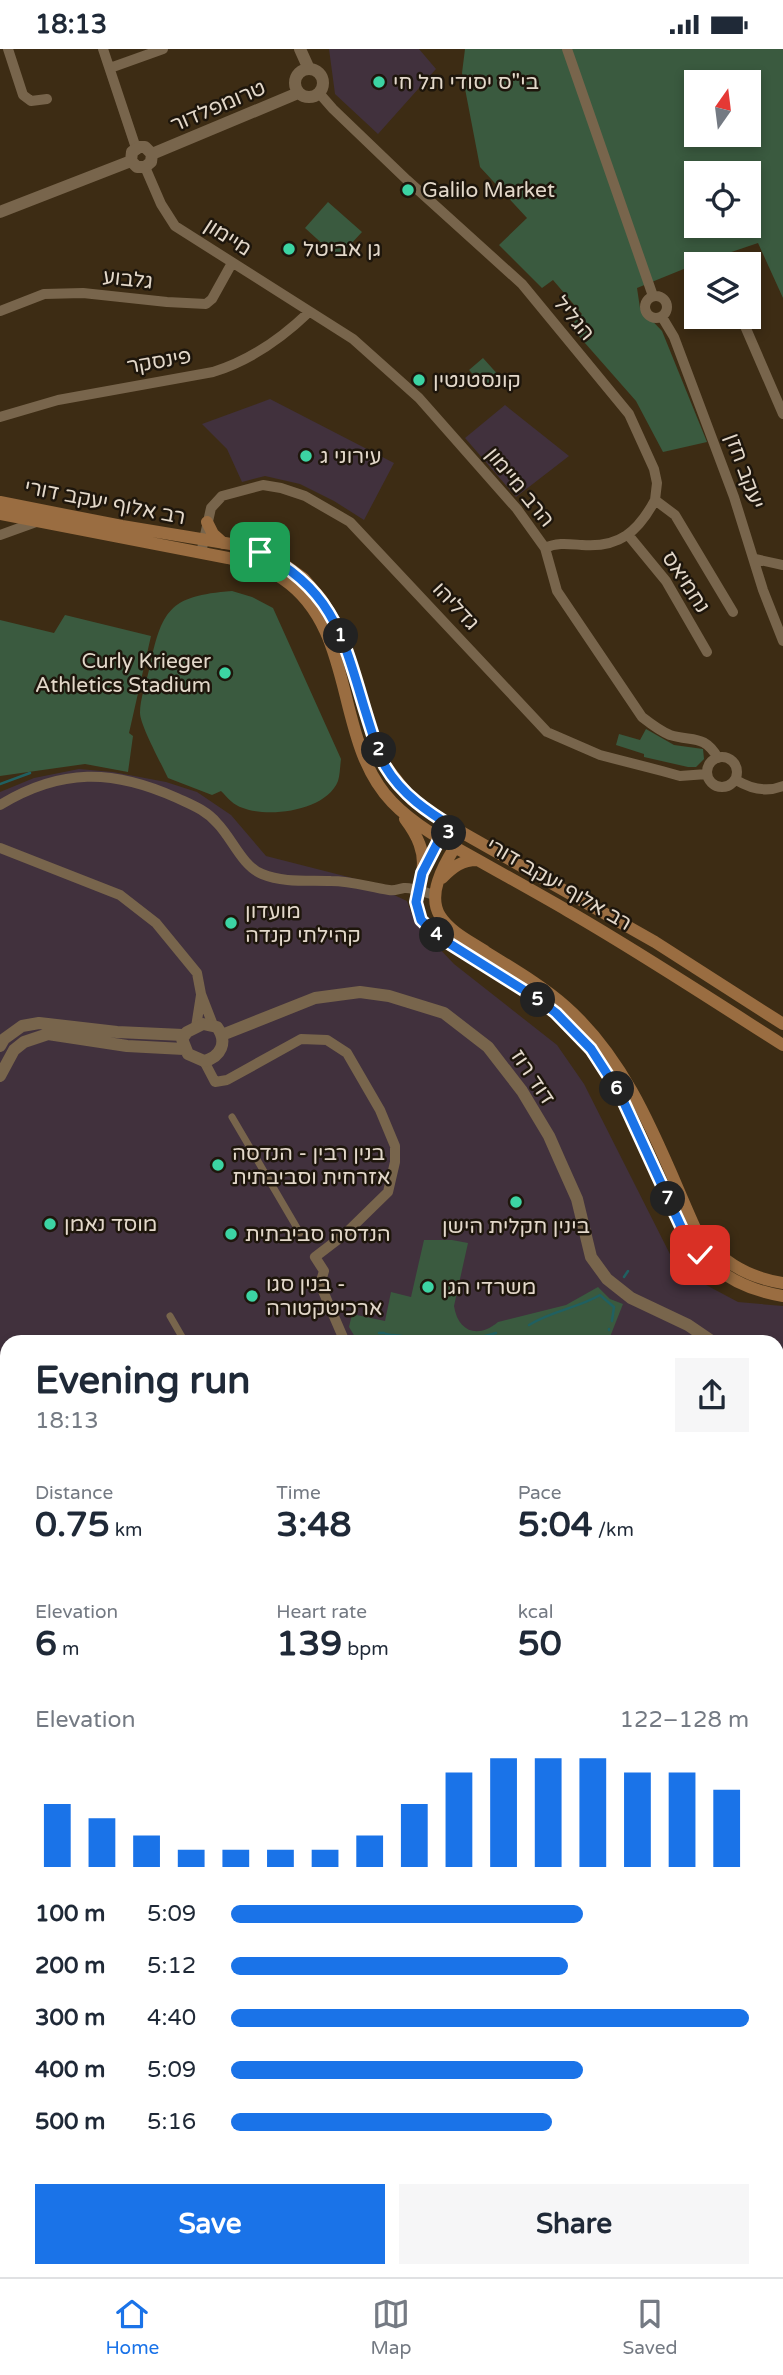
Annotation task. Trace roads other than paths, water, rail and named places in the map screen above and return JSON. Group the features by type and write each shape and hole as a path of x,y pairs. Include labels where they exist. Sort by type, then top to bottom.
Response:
{"main road":[{"name":"רב אלוף יעקב דורי","path":"0,502 188,537 228,558 282,579 306,602 319,621 333,650 354,732 367,767 392,802 440,838 613,937 783,1045"},
{"name":"רב אלוף יעקב דורי","path":"2,517 202,546 223,543 260,552 285,565 303,578 321,599 346,647 375,742 385,765 412,800 456,829 655,943 783,1024"},
{"path":"188,537 200,534 206,524 212,534 223,543"},
{"path":"392,802 418,838 422,848 422,873"},
{"path":"456,829 440,838 422,873 417,890 417,910 430,929 538,999 556,1013 591,1049 620,1094 683,1231 700,1255 714,1268 741,1285 783,1296"},
{"path":"456,829 455,847 436,889 439,915 449,925 552,995 600,1041 632,1091 695,1228 707,1244 734,1268 762,1279 783,1283"},
{"path":"436,889 457,865 464,861 478,860"}],"street":[{"path":"8,49 23,95 32,101 47,99"},
{"path":"103,49 136,148"},
{"path":"110,68 163,49"},
{"path":"300,49 309,69 321,76 323,85 319,93 311,97 298,93 295,80 300,72 309,69"},
{"path":"567,49 653,296"},
{"name":"טרומפלדור","path":"152,154 298,93"},
{"name":"הגליל","path":"319,93 332,109 407,180 522,284 629,414 654,469 657,483 655,500"},
{"path":"145,147 152,154 151,162 145,167 137,167 131,161 131,155 136,148 145,147"},
{"path":"0,212 131,161"},
{"name":"מיימון","path":"145,167 161,204 176,226 313,314"},
{"name":"גלבוע","path":"0,311 44,294 83,293 206,304 212,299 232,263"},
{"path":"653,296 661,297 666,303 667,311 662,317 652,318 645,310 647,300 653,296"},
{"name":"פינסקר","path":"0,417 58,400 213,372 232,366 313,314"},
{"name":"הרב מיימון","path":"313,314 353,339 419,398 517,509 545,548 557,591 642,717 671,735 700,739 711,747 718,758"},
{"name":"יעקב חזן","path":"662,317 684,362 783,641"},
{"path":"746,329 783,414"},
{"name":"גדליהו","path":"202,546 211,508 218,499 245,488 272,487 305,496 350,522 547,732 600,755 680,776 707,774"},
{"path":"545,548 553,544 596,546 613,543 629,535 648,514 655,500 674,515 733,612"},
{"path":"2,517 13,509 24,507"},
{"path":"0,535 38,522"},
{"name":"נחמיאס","path":"629,535 666,581 707,652"},
{"path":"755,559 783,565"},
{"path":"718,758 727,758 735,764 738,773 736,780 721,788 711,783 707,774 709,764 718,758"},
{"path":"0,805 36,786 68,778 91,775 117,778 154,788 202,809 217,822 254,871 264,875 295,881 332,881 389,890 436,889"},
{"path":"736,780 762,790 783,786"},
{"path":"0,848 105,888 128,900 156,923 197,973 201,994 223,1041 219,1052 204,1061 192,1058 184,1049 183,1035"},
{"name":"דוד רוז","path":"218,1030 315,998 360,992 389,996 444,1013 488,1047 522,1091 549,1136 577,1199 591,1257 607,1279 631,1298 688,1325 703,1335"},
{"path":"196,1027 201,994"},
{"path":"0,1046 4,1039 22,1026 39,1023 117,1032 183,1035 196,1027 218,1030"},
{"path":"0,1076 14,1050 24,1042 48,1034 127,1046 184,1049"},
{"path":"204,1061 215,1082 227,1080 301,1039 327,1040 347,1053 380,1110 395,1146 395,1162 388,1192 345,1234 315,1257 324,1271 320,1284 342,1335"},
{"path":"232,1117 300,1233"},
{"path":"170,1316 181,1335"}],"waterway":[{"path":"0,784 30,773"},
{"path":"624,1277 628,1271"},
{"path":"529,1325 600,1295 614,1307 612,1321"},
{"path":"379,1333 384,1333"},
{"path":"489,1335 496,1333"},
{"path":"386,1334 391,1335"}],"place":[{"name":"בי\"ס יסודי תל חי","path":"379,82"},
{"name":"Galilo Market","path":"408,190"},
{"name":"גן אביטל","path":"289,249"},
{"name":"קונסטנטין","path":"419,380"},
{"name":"עירוני ג","path":"306,456"},
{"name":"Curly Krieger Athletics Stadium","path":"225,673"},
{"name":"מועדון קהילתי קנדה","path":"231,923"},
{"name":"בנין רבין - הנדסה אזרחית וסביבתית","path":"218,1165"},
{"name":"בינין חקלית הישן","path":"516,1202"},
{"name":"מוסד נאמן","path":"50,1224"},
{"name":"הנדסה סביבתית","path":"231,1234"},
{"name":"משרדי הגן","path":"428,1287"},
{"name":"בנין סגו - ארכיטקטורה","path":"252,1296"}]}
